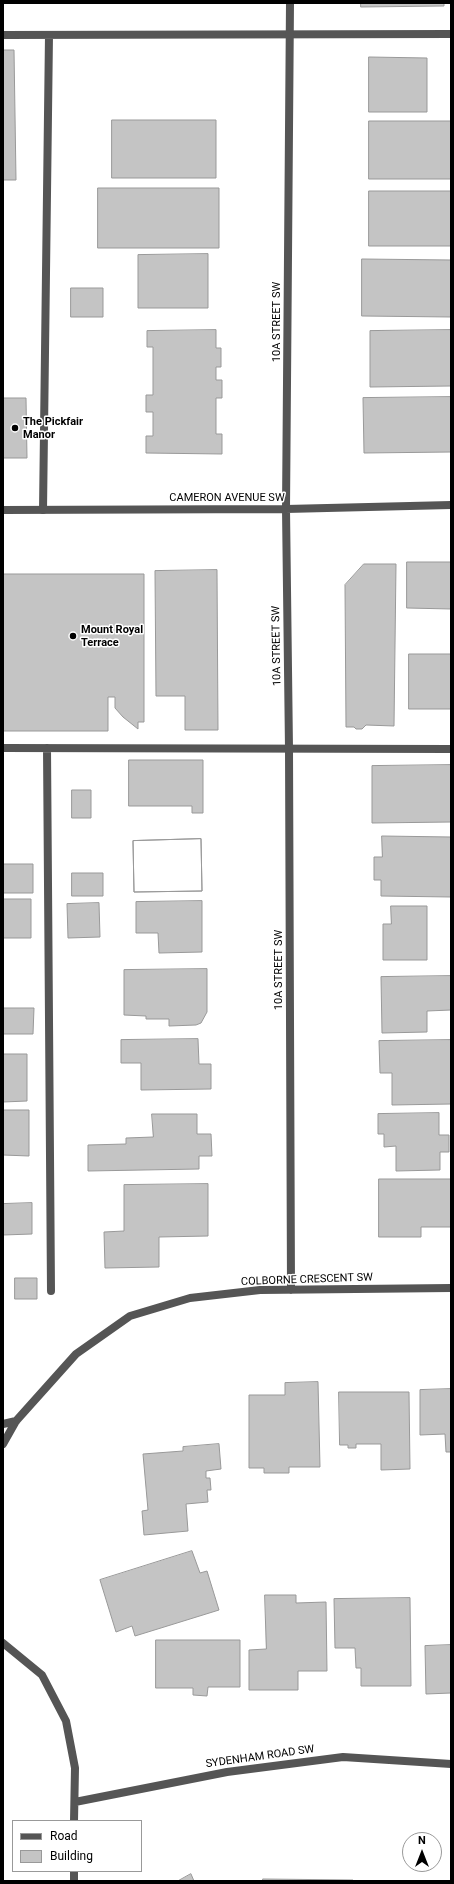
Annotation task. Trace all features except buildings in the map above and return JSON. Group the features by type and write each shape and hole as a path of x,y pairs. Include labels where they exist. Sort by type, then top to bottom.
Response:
{"street":[{"name":"10A STREET SW","path":"290,3 286,509 290,749 291,1290"},
{"path":"3,35 451,34"},
{"path":"43,510 49,35"},
{"name":"CAMERON AVENUE SW","path":"3,510 286,509 451,505"},
{"path":"3,748 451,749"},
{"path":"47,748 51,1291"},
{"name":"COLBORNE CRESCENT SW","path":"3,1444 16,1421 76,1354 130,1316 190,1298 260,1290 451,1288"},
{"path":"3,1424 16,1421"},
{"path":"3,1643 42,1676 66,1721 75,1768 74,1820"},
{"name":"SYDENHAM ROAD SW","path":"75,1802 227,1772 343,1757 451,1764"}],"place":[{"name":"The Pickfair Manor","path":"15,428"},
{"name":"Mount Royal Terrace","path":"73,636"}]}
